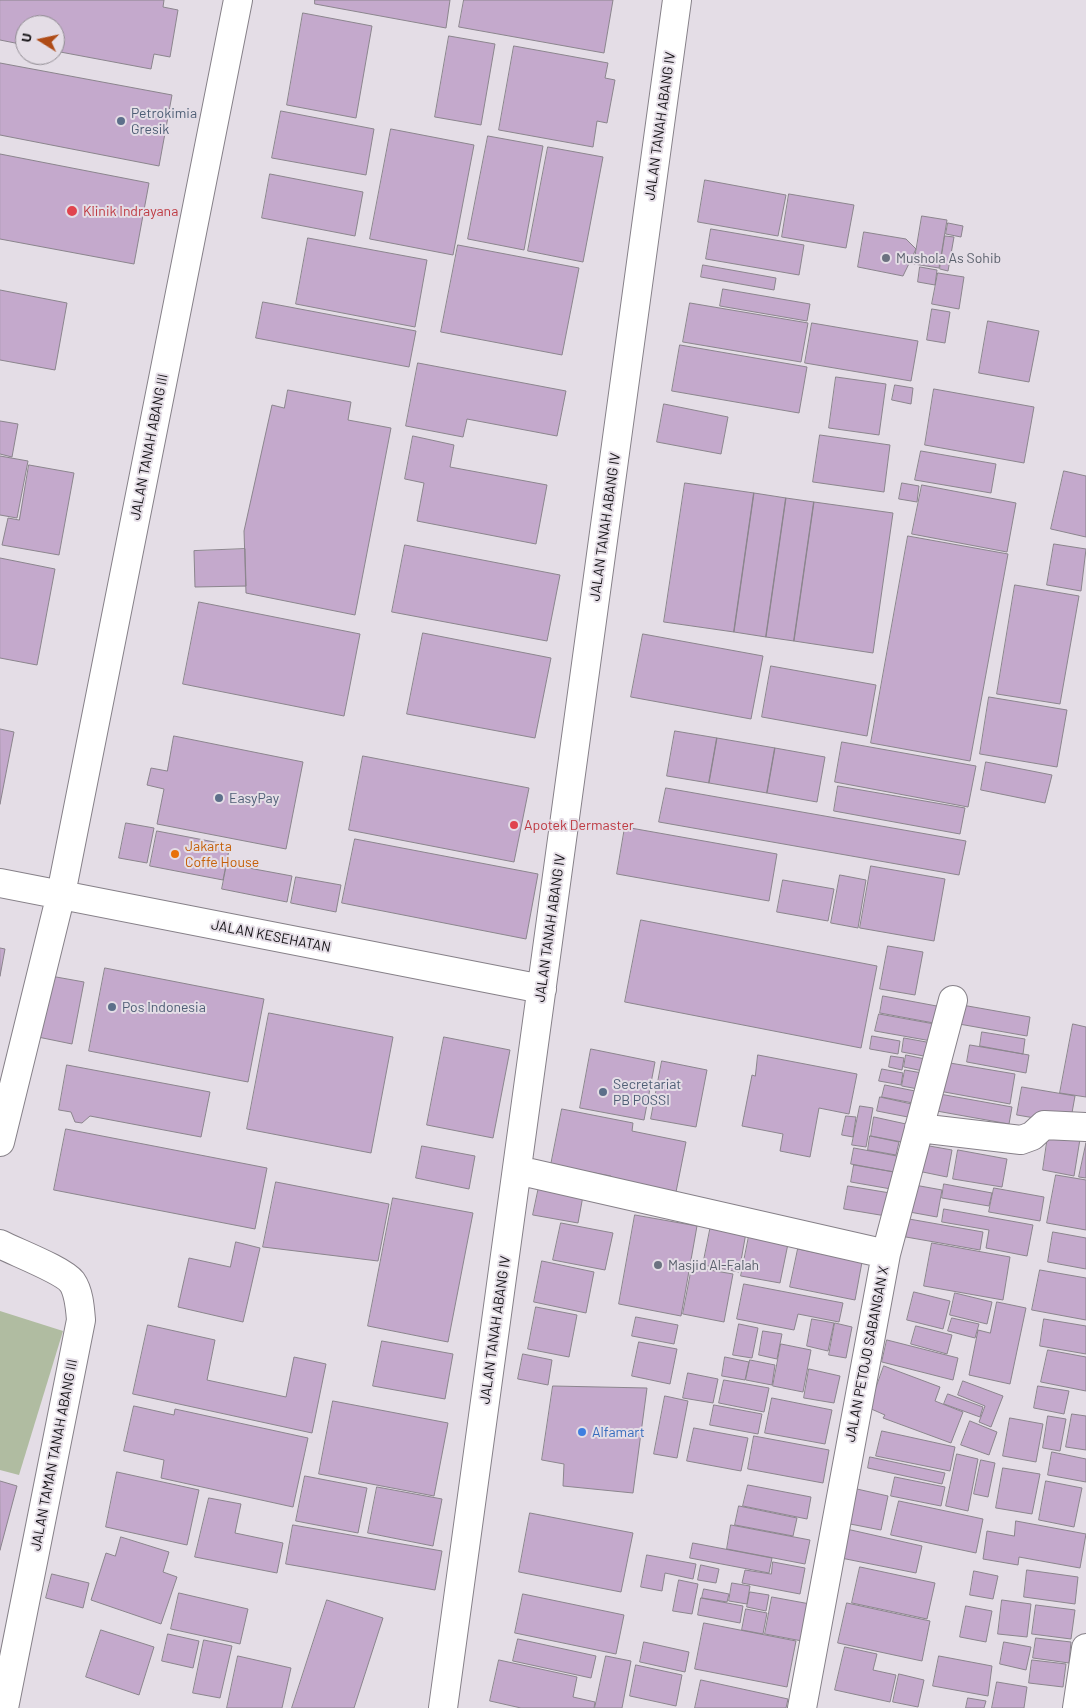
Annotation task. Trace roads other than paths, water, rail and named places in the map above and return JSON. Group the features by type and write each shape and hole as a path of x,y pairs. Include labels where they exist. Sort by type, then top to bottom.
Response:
{"street":[{"name":"JALAN TANAH ABANG III","path":"61,894 238,0"},
{"name":"JALAN TANAH ABANG IV","path":"443,1708 677,0"},
{"name":"JALAN KESEHATAN","path":"0,883 542,988"},
{"path":"0,1142 61,894"},
{"path":"886,1254 953,1000"},
{"path":"919,1128 1021,1140 1032,1136 1044,1124 1086,1127"},
{"name":"JALAN PETOJO SABANGAN X","path":"517,1170 886,1254 802,1708"},
{"name":"JALAN TAMAN TANAH ABANG III","path":"0,1244 58,1272 72,1282 78,1300 81,1320 4,1708"},
{"path":"1078,1708 1086,1648"}],"place":[{"name":"Petrokimia Gresik","path":"121,121"},
{"name":"Klinik Indrayana","path":"72,211"},
{"name":"Mushola As Sohib","path":"886,258"},
{"name":"EasyPay","path":"219,798"},
{"name":"Apotek Dermaster","path":"514,825"},
{"name":"Jakarta Coffe House","path":"175,854"},
{"name":"Pos Indonesia","path":"112,1007"},
{"name":"Secretariat PB POSSI","path":"603,1092"},
{"name":"Masjid Al-Falah","path":"658,1265"},
{"name":"Alfamart","path":"582,1432"}]}
